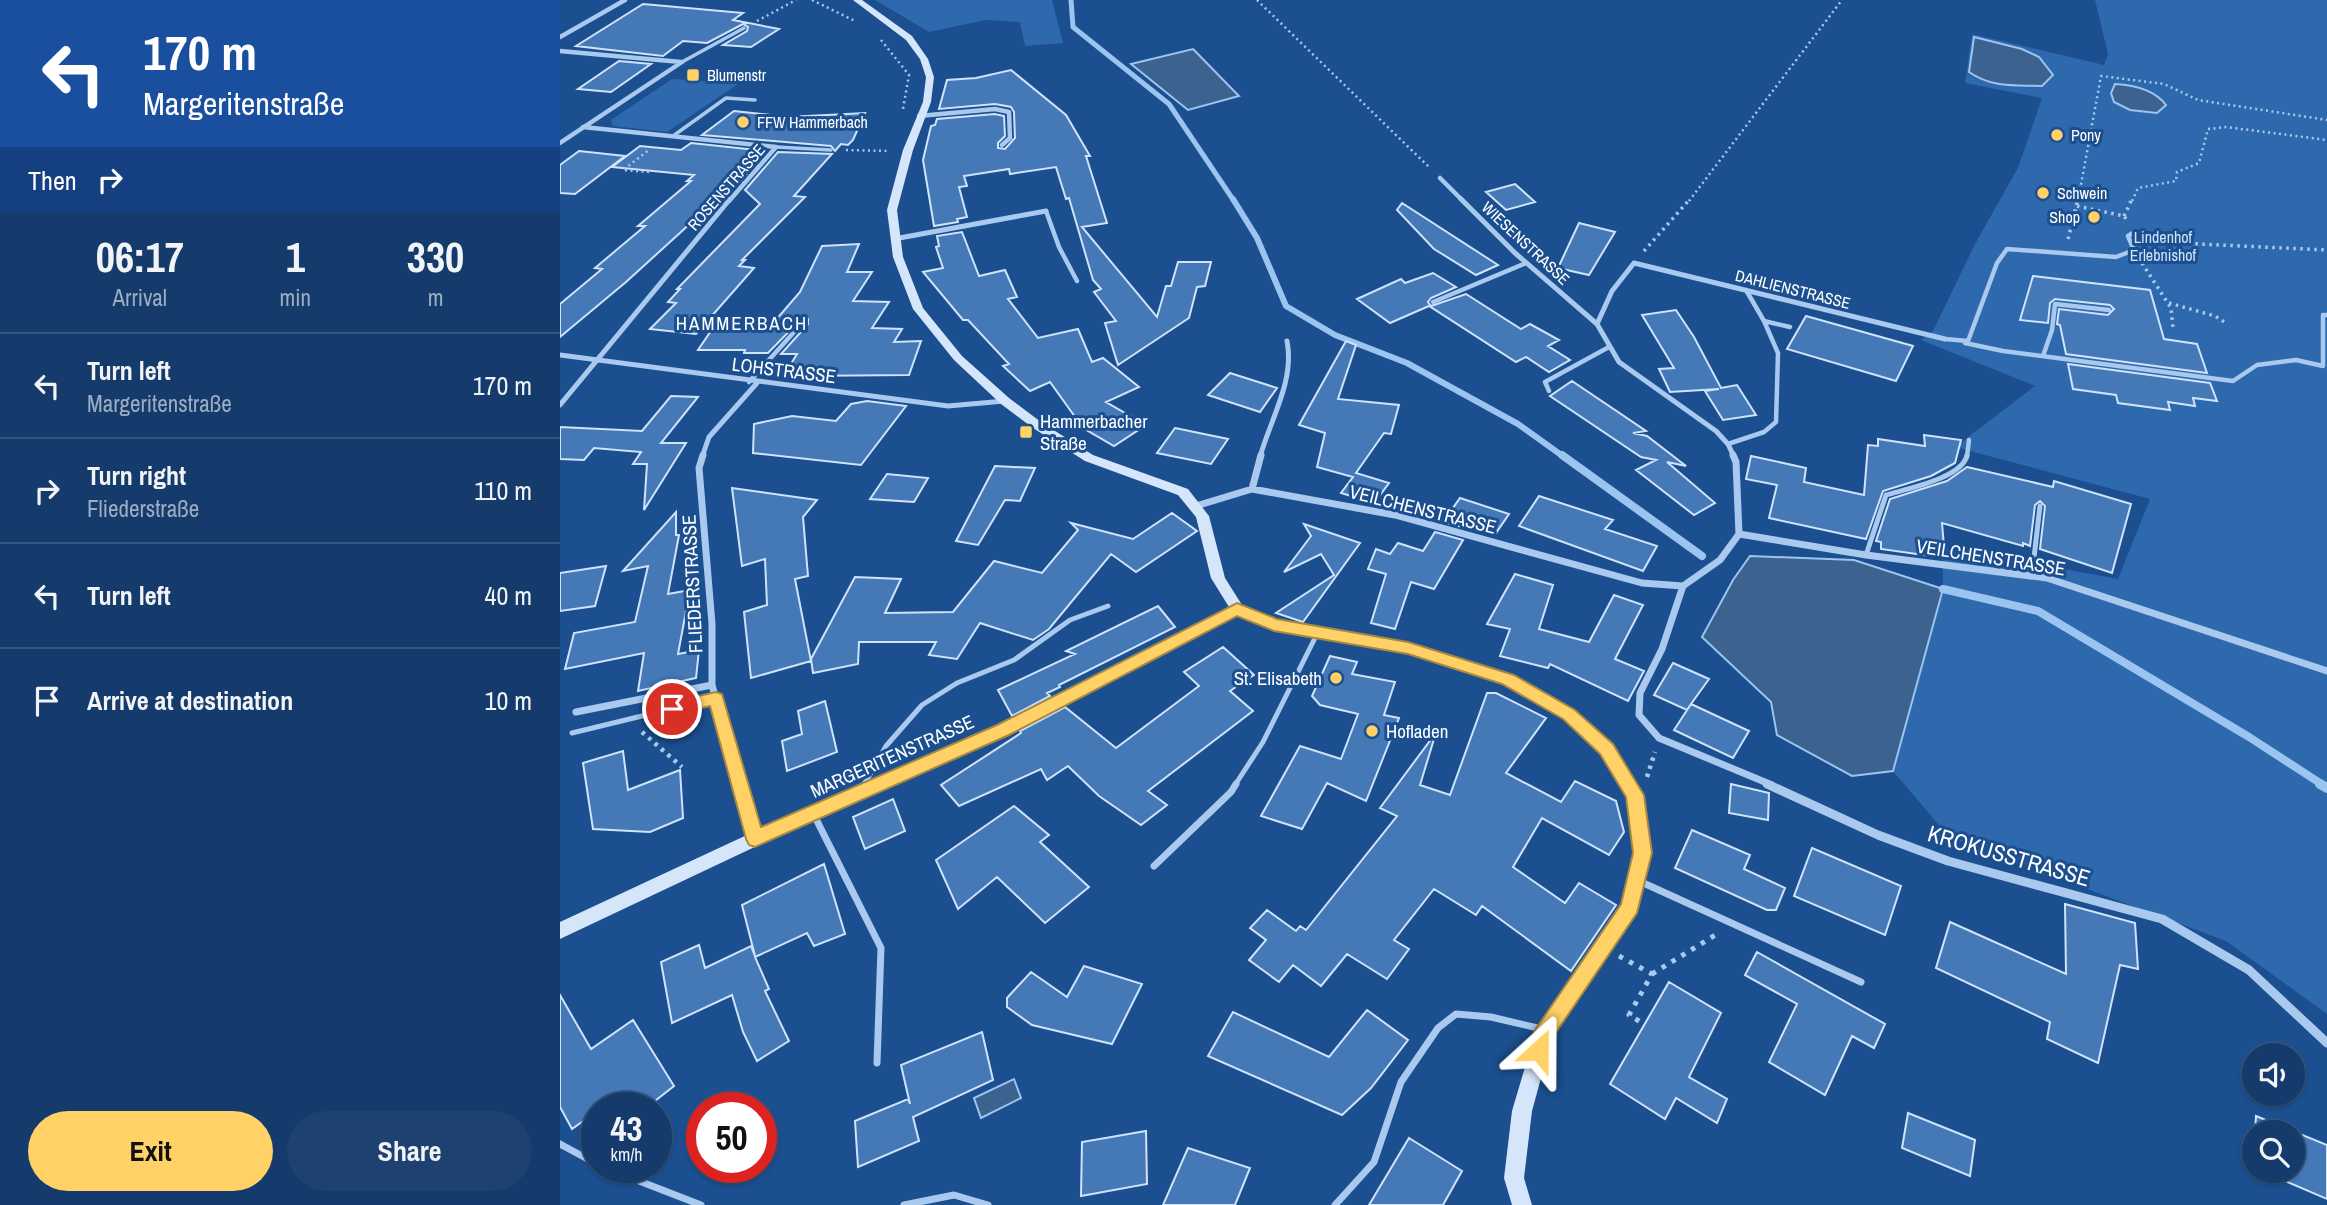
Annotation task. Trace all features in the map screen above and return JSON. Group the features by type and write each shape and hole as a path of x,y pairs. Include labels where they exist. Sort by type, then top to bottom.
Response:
{"main road":[{"path":"858,0 909,38 924,59 930,88 893,200 894,239 918,309 958,358 1004,401 1089,458 1183,492 1202,516 1218,578 1237,609 1274,625 1408,648 1508,679 1569,715 1606,749 1634,795 1642,853 1630,907 1545,1030 1522,1111 1514,1178 1522,1205"},
{"name":"MARGERITENSTRASSE","path":"560,931 755,839 1003,730 1237,609"}],"street":[{"path":"560,37 625,0"},
{"path":"560,51 682,62"},
{"path":"560,143 682,62"},
{"path":"919,116 995,109 1009,112 1010,138 1002,145"},
{"name":"ROSENSTRASSE","path":"583,127 776,147"},
{"name":"ROSENSTRASSE","path":"560,405 776,147"},
{"name":"WIESENSTRASSE","path":"1440,178 1526,263 1597,324"},
{"path":"894,239 1046,211"},
{"path":"1634,262 1620,277 1606,300 1597,324 1609,348 1619,362 1716,432 1728,444 1737,462 1739,534 1720,560 1682,586 1662,649 1640,693 1639,715 1659,738"},
{"name":"DAHLIENSTRASSE","path":"1634,262 1945,339"},
{"path":"1252,489 1269,428 1287,379 1292,354 1287,341"},
{"name":"LOHSTRASSE","path":"560,355 753,383 948,406 1004,401"},
{"name":"FLIEDERSTRASSE","path":"753,383 709,437 699,468 712,624 712,685 755,839"},
{"name":"VEILCHENSTRASSE","path":"1196,506 1252,489 1395,515 1603,574 1642,583 1682,586"},
{"name":"VEILCHENSTRASSE","path":"1739,534 1866,555 2048,578 2327,671"},
{"path":"576,712 712,685"},
{"name":"KROKUSSTRASSE","path":"1659,738 1690,754 1778,788 1878,835 1948,861 2162,919 2249,970 2327,1043"}],"lane":[{"path":"682,62 744,27"},
{"path":"670,136 726,98 755,100"},
{"path":"776,147 831,149"},
{"path":"1046,211 1059,247 1077,281"},
{"path":"1965,343 1997,264 2007,249 2116,257 2134,250 2128,236 2133,233"},
{"path":"1433,302 1526,263"},
{"path":"1728,444 1765,432 1776,422 1778,353 1746,290"},
{"path":"2043,356 2052,330 2055,304 2109,310"},
{"path":"1945,339 2043,356 2233,381 2257,365 2296,360 2322,366 2323,315 2327,315"},
{"path":"753,383 804,321"},
{"path":"1764,321 1790,327"},
{"path":"1549,391 1545,382 1609,348"},
{"path":"1866,555 1886,495 1954,473 1966,461 1969,440"},
{"path":"2032,575 2040,506"},
{"path":"861,792 886,746 922,705 957,684 1014,660 1070,620 1108,606"},
{"path":"1154,866 1231,792 1263,742 1318,632"},
{"path":"572,733 716,698"},
{"path":"813,813 881,948 877,1063"},
{"path":"1636,880 1861,982"},
{"path":"1335,1205 1374,1162 1401,1082 1438,1028 1455,1014 1491,1017 1545,1030"},
{"path":"560,1144 581,1155"},
{"path":"644,1183 701,1205"},
{"path":"904,1205 954,1195 988,1205"}],"path":[{"path":"744,27 796,0"},
{"path":"812,0 860,23"},
{"path":"1257,0 1440,178"},
{"path":"1634,262 1687,203 1842,0"},
{"path":"879,38 909,75 902,118"},
{"path":"2076,255 2067,240 2073,228 2101,76 2141,78 2188,92 2198,100 2327,120"},
{"path":"2309,118 2327,125"},
{"path":"2124,216 2138,188 2176,181 2177,172 2199,163 2208,129 2226,127 2327,139"},
{"path":"649,172 623,170 670,136"},
{"path":"886,152 891,141"},
{"path":"831,149 886,152 908,150"},
{"path":"2077,206 2124,216"},
{"path":"2124,216 2133,233 2199,244 2327,250"},
{"path":"2134,250 2168,303 2173,328"},
{"path":"2168,303 2215,316 2226,323"},
{"path":"629,719 682,767"},
{"path":"1634,795 1651,771 1659,738"},
{"path":"1644,1024 1629,1015 1652,974 1734,924"},
{"path":"1603,947 1652,974"}],"green space":[{"path":"875,0 1052,0 1063,43 1025,46 1020,22 986,20 929,32"},
{"name":"Lindenhof Erlebnishof","path":"2095,0 2327,0 2327,1014 2226,941 1949,837 1893,771 1943,589 1943,547 2118,579 2150,499 1955,447 2035,386 1921,340 1933,331 1975,244 2018,168 2042,98 1965,83 1972,34 2104,65 2108,54"},
{"path":"672,79 738,84 667,132 613,126 611,120"}],"shaded area":[{"path":"1974,37 2022,49 2039,57 2053,75 2042,86 2004,85 1986,81 1969,72"},
{"path":"1193,49 1239,96 1188,110 1131,64"},
{"path":"2115,84 2143,89 2156,95 2166,105 2157,113 2130,110 2114,102 2111,93"},
{"path":"1750,556 1854,560 1943,589 1893,771 1852,776 1777,735 1771,702 1702,637 1733,580"},
{"path":"1014,1079 1021,1098 981,1118 974,1098"}],"building":[{"path":"643,4 743,13 733,20 779,29 751,47 723,45 747,31 748,27 743,24 707,43 683,41 663,56 576,46"},
{"path":"619,61 651,64 611,92 578,89"},
{"path":"1011,70 1066,115 1090,156 1086,156 1107,223 1082,227 1157,317 1166,286 1171,286 1178,262 1211,262 1205,286 1197,287 1189,318 1118,365 1105,323 1116,321 1094,292 1101,289 1093,280 1069,198 1066,199 1056,167 1010,174 1009,169 964,176 967,186 959,187 967,217 957,219 958,222 934,226 923,160 931,126 935,125 937,119 995,114 1004,116 1005,136 998,143 998,148 1005,149 1015,138 1014,112 1011,107 995,104 939,109 947,80 976,78"},
{"path":"734,111 771,115 767,118 865,113 853,140 848,145 841,144 835,151 831,146 702,135"},
{"path":"691,143 766,151 739,183 737,181 626,282 560,337 560,304 602,269 595,268 645,226 638,226 691,181 687,181 694,175 612,167 640,146 681,150"},
{"path":"579,151 625,156 575,194 560,193 560,165"},
{"path":"778,152 832,154 794,196 805,197 742,260 745,260 739,266 754,268 696,334 650,329 676,303 668,302 680,289 677,289 760,204 745,190"},
{"path":"1515,184 1535,202 1506,210 1486,192"},
{"path":"1402,203 1498,265 1476,275 1434,249 1397,210"},
{"path":"1579,223 1615,232 1589,275 1558,268"},
{"path":"962,232 979,276 1005,270 1017,297 1008,299 1038,338 1078,329 1092,362 1103,358 1139,387 1106,402 1146,425 1114,446 1083,428 1050,382 1030,391 1003,366 1009,364 968,320 963,320 923,272 943,268 936,247 939,246 937,236"},
{"path":"859,244 847,272 872,272 853,301 889,302 872,328 902,329 894,342 921,341 909,375 797,376 802,367 789,367 797,354 781,354 808,324 808,319 804,316 768,353 698,350 719,319 775,321 800,292 822,246"},
{"path":"1433,273 1456,287 1431,298 1428,302 1431,306 1466,294 1521,329 1530,324 1559,340 1548,346 1570,360 1549,372 1526,357 1516,362 1429,306 1390,323 1357,299 1401,279 1405,283"},
{"path":"2033,276 2150,290 2164,339 2197,344 2207,373 2066,354 2060,325 2057,324 2059,309 2108,315 2114,309 2110,305 2055,299 2050,303 2048,323 2020,320"},
{"path":"1676,310 1721,388 1737,385 1756,415 1723,420 1705,391 1719,389 1670,392 1659,369 1674,368 1642,315"},
{"path":"1806,316 1913,346 1896,381 1787,349"},
{"path":"1346,341 1356,345 1338,399 1399,405 1391,434 1384,433 1356,473 1389,483 1374,503 1341,493 1353,477 1317,467 1325,433 1299,425"},
{"path":"2068,364 2210,383 2217,401 2193,398 2195,406 2168,402 2170,410 2118,403 2116,395 2073,389"},
{"path":"1230,373 1277,388 1260,412 1208,395"},
{"path":"1572,381 1646,431 1633,433 1647,436 1686,466 1667,462 1715,503 1694,515 1636,470 1656,460 1641,457 1550,396"},
{"path":"671,396 698,397 661,443 686,443 644,510 647,464 633,464 641,452 594,448 584,460 560,459 560,427 642,431"},
{"path":"867,401 906,406 861,465 753,453 754,424 792,416 836,421 851,404"},
{"path":"1175,428 1228,439 1211,464 1157,453"},
{"path":"1924,435 1961,440 1955,463 1931,476 1883,491 1866,539 1769,518 1777,485 1746,479 1751,456 1806,468 1804,482 1864,495 1868,445 1878,446 1878,439 1925,446"},
{"path":"995,466 1035,468 1020,501 1005,500 978,545 956,541"},
{"path":"1967,467 2053,487 2054,481 2131,504 2112,573 2040,549 2045,506 2040,501 2035,505 2030,546 1942,523 1945,558 1881,549 1881,542 1876,541 1890,499 1947,481"},
{"path":"887,474 928,478 914,502 870,499"},
{"path":"732,488 817,500 803,517 808,576 795,579 811,661 751,678 744,612 767,605 765,559 742,566"},
{"path":"1539,496 1613,520 1605,529 1657,546 1643,571 1519,526"},
{"path":"1460,498 1509,514 1496,533 1472,525 1470,529 1443,522"},
{"path":"676,512 676,535 679,535 668,594 690,590 678,654 699,650 696,678 638,691 644,653 565,669 574,633 635,622 648,566 623,571"},
{"path":"1172,513 1197,531 1136,572 1111,554 1049,629 1033,640 980,623 957,659 929,655 936,642 859,642 858,664 813,673 811,659 855,577 901,579 885,613 953,612 994,561 1042,573 1078,530 1071,523 1133,539"},
{"path":"1304,524 1360,543 1303,622 1276,613 1334,575 1321,554 1284,572 1311,536"},
{"path":"1435,532 1463,540 1434,589 1411,582 1395,629 1371,623 1386,574 1368,569 1376,549 1390,554 1398,543 1423,551"},
{"path":"606,566 595,606 560,611 560,573"},
{"path":"1515,574 1553,585 1539,629 1589,642 1614,595 1643,605 1615,659 1644,671 1628,701 1550,664 1548,668 1500,656 1510,629 1487,624"},
{"path":"1158,606 1175,627 1059,685 1060,687 1047,693 1050,696 1012,716 998,690 1075,654 1066,651"},
{"path":"1223,647 1254,675 1230,691 1253,711 1148,791 1167,805 1141,825 1099,796 1068,766 1047,780 1041,769 959,806 941,785 1021,733 1020,731 1065,707 1116,748 1199,686 1184,672"},
{"path":"1330,656 1357,662 1352,674 1395,682 1384,715 1399,718 1366,801 1327,783 1302,829 1261,816 1300,746 1341,759 1358,714 1320,705 1312,696"},
{"path":"1673,663 1709,679 1687,710 1654,695"},
{"path":"1487,693 1496,693 1546,718 1506,773 1561,802 1575,781 1616,801 1624,832 1609,855 1542,818 1513,867 1565,903 1579,883 1616,905 1571,971 1482,906 1476,915 1434,889 1394,940 1409,949 1387,979 1347,954 1321,986 1293,965 1279,982 1249,960 1266,940 1250,928 1267,910 1296,931 1300,926 1306,930 1397,816 1380,808 1432,738 1434,739 1420,785 1450,795"},
{"path":"825,701 837,752 787,771 782,741 802,734 798,711"},
{"path":"1691,704 1749,731 1733,758 1674,730"},
{"path":"623,751 628,790 680,770 683,818 650,832 593,829 583,763"},
{"path":"1731,784 1769,793 1768,820 1729,813"},
{"path":"893,799 905,831 865,849 853,817"},
{"path":"1014,806 1049,835 1040,842 1089,887 1045,923 997,877 958,909 936,860"},
{"path":"1692,830 1750,855 1744,869 1785,888 1776,910 1767,910 1675,868"},
{"path":"1812,848 1901,886 1885,935 1794,896"},
{"path":"824,864 845,934 814,946 807,933 755,957 769,989 765,991 789,1041 757,1061 743,1032 732,995 672,1023 661,962 699,945 705,968 751,946 755,956 742,905"},
{"path":"2065,904 2135,923 2138,969 2120,965 2098,1063 2047,1039 2050,1022 1936,968 1950,922 2066,974"},
{"path":"1757,952 1885,1024 1874,1048 1852,1036 1825,1095 1769,1062 1797,1004 1745,975"},
{"path":"1084,966 1142,984 1112,1044 1032,1025 1007,1007 1007,998 1031,972 1067,997"},
{"path":"1669,982 1721,1013 1689,1077 1727,1099 1717,1123 1676,1098 1665,1119 1610,1084"},
{"path":"560,995 591,1049 633,1020 674,1086 666,1092 581,1092 581,1123 572,1129 560,1107"},
{"path":"1367,1010 1408,1040 1371,1088 1342,1115 1208,1056 1233,1012 1329,1057"},
{"path":"982,1032 993,1080 913,1117 919,1141 858,1167 855,1121 908,1099 910,1104 901,1065"},
{"path":"1908,1113 1975,1140 1970,1176 1902,1148"},
{"path":"1146,1131 1147,1184 1081,1196 1082,1142"},
{"path":"2305,1136 2327,1145 2327,1199 2290,1183 2305,1183"},
{"path":"1409,1138 1462,1171 1443,1205 1369,1205"},
{"path":"1188,1148 1250,1168 1235,1205 1163,1205"}],"waterway":[{"path":"1071,0 1073,27 1169,104 1234,201"},
{"path":"1233,199 1257,238 1286,306 1335,335 1407,363 1518,424 1564,457"},
{"path":"1562,455 1702,556"},
{"path":"1943,589 2038,611 2249,737 2323,785"},
{"path":"2320,784 2327,788"}],"place":[{"name":"Blumenstr","path":"693,75"},
{"name":"FFW Hammerbach","path":"743,122"},
{"name":"Pony","path":"2057,135"},
{"name":"Schwein","path":"2043,193"},
{"name":"Shop","path":"2094,217"},
{"name":"Hammerbacher Straße","path":"1026,432"},
{"name":"St. Elisabeth","path":"1336,678"},
{"name":"Hofladen","path":"1372,731"}],"district":[{"name":"HAMMERBACH","path":"742,323"}],"route":[{"path":"672,709 716,698 755,839 1003,730 1237,609 1274,625 1408,648 1508,679 1569,715 1606,749 1634,795 1642,853 1630,907 1545,1030 1539,1050"}]}
